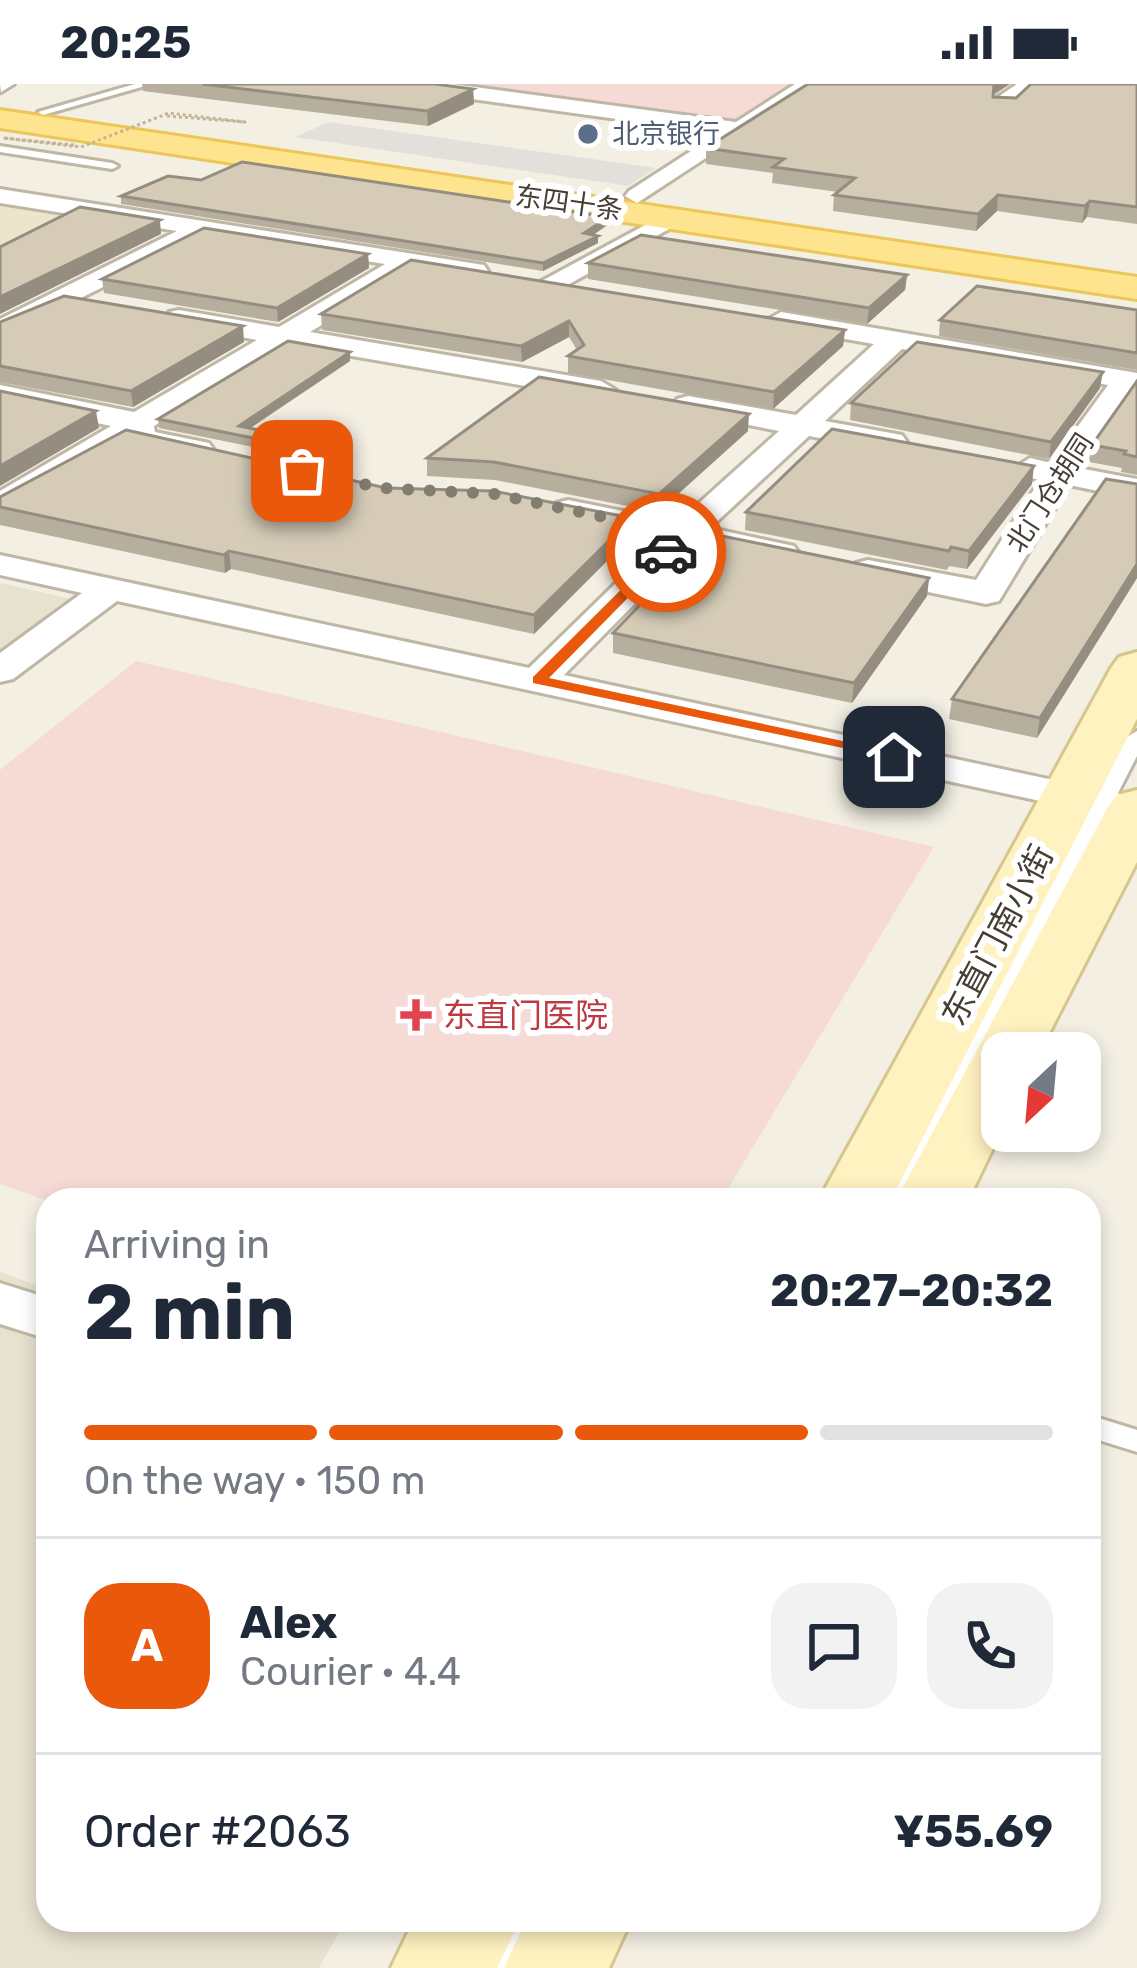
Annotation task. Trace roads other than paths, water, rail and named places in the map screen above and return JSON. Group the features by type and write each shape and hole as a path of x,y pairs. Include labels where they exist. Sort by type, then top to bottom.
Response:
{"main road":[{"name":"东四十条","path":"10,123 637,196 1137,269"},
{"name":"东四十条","path":"10,123 1137,288"},
{"name":"东直门南小街","path":"1015,1032 1117,805 1137,668"},
{"name":"东直门南小街","path":"863,1188 1117,805"},
{"name":"东直门南小街","path":"938,1188 981,1102"},
{"path":"443,1968 462,1932"},
{"path":"556,1968 574,1932"}],"street":[{"path":"406,84 739,129"},
{"path":"637,196 809,84"},
{"path":"1003,104 1031,84"},
{"path":"0,196 597,291"},
{"path":"531,280 671,218"},
{"path":"0,330 203,227"},
{"path":"0,505 409,261"},
{"path":"64,299 107,306"},
{"path":"0,307 36,313"},
{"path":"150,313 623,394"},
{"name":"北门仓胡同","path":"758,316 1127,379 1060,473 986,593 847,566"},
{"path":"538,680 685,534 896,338"},
{"path":"0,394 136,422"},
{"path":"668,402 920,448"},
{"path":"136,422 142,439 230,457"},
{"path":"990,460 1137,489"},
{"path":"537,503 800,557"},
{"path":"0,565 1117,805"},
{"path":"0,670 112,588"},
{"path":"0,1303 36,1315"}],"lane":[{"path":"10,123 86,97 128,92 147,84"},
{"path":"10,123 112,166"},
{"path":"903,1188 1117,805 1137,736"},
{"path":"1101,1430 1137,1442"},
{"path":"499,1968 517,1932"}],"place":[{"name":"北京银行","path":"588,134"},
{"name":"东直门医院","path":"416,1015"}]}
